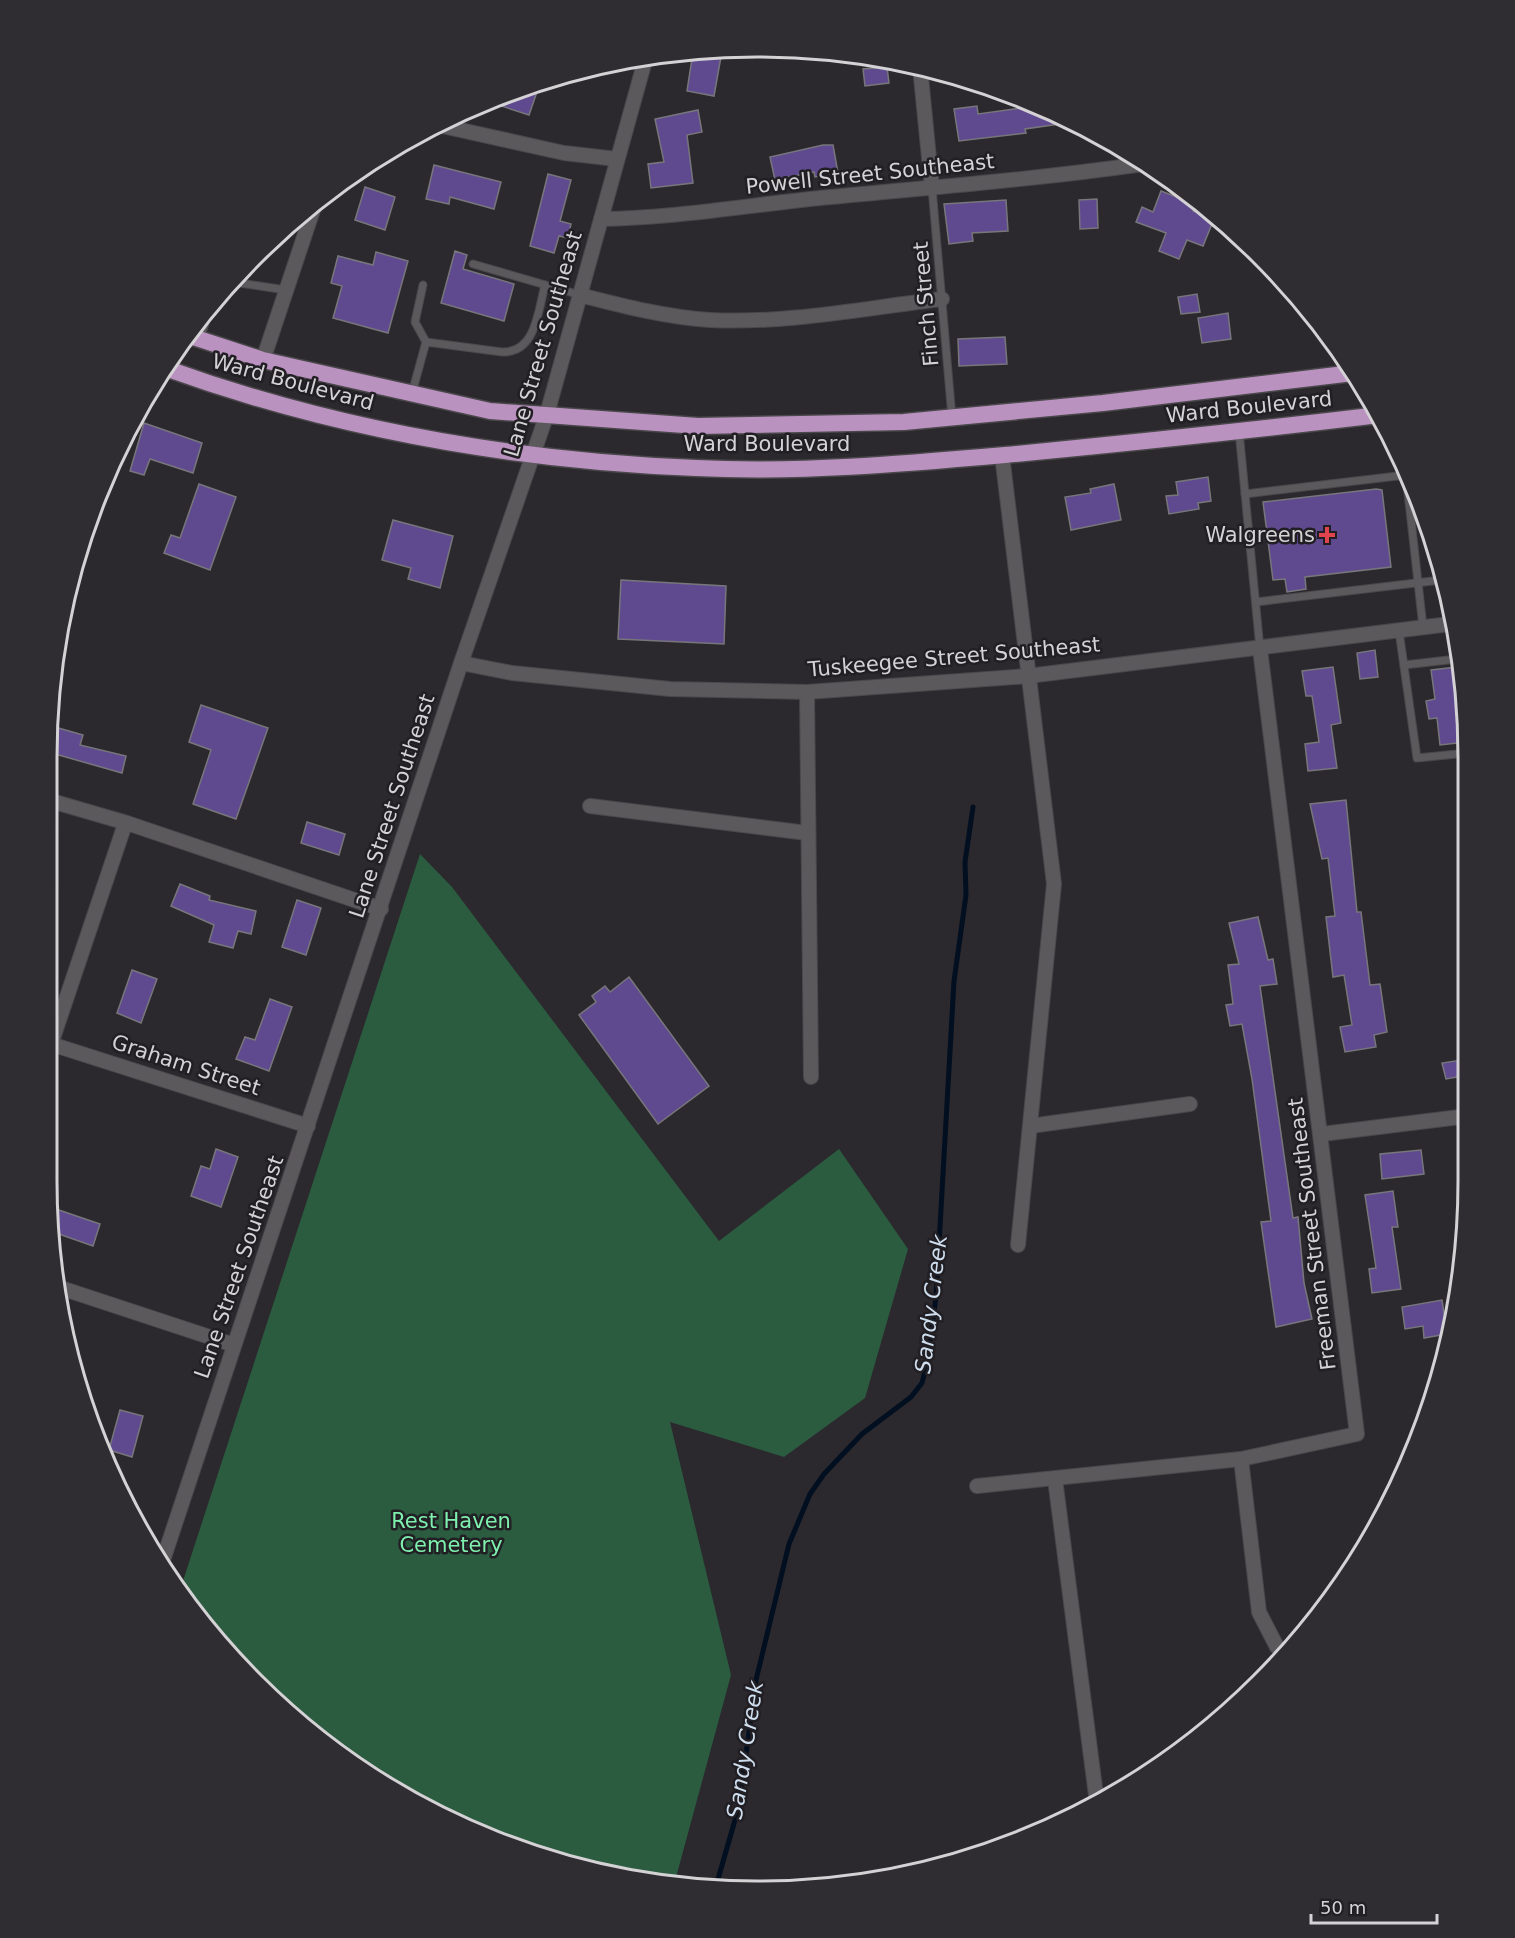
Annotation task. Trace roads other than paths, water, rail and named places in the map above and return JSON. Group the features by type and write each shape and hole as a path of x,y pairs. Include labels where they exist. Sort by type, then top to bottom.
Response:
{"highway":[{"name":"Ward Boulevard","path":"197,338 263,360 490,411 698,426 813,425 952,417 1229,390 1344,375"},
{"name":"Ward Boulevard","path":"173,372 301,411 456,444 697,468 917,464 1369,416"}],"street":[{"name":"Lane Street Southeast","path":"165,1554 461,663 547,414 643,67"},
{"path":"921,77 932,188"},
{"path":"451,128 564,153 617,159"},
{"name":"Powell Street Southeast","path":"601,219 638,219 1131,165"},
{"path":"263,360 310,220"},
{"path":"580,295 651,313 732,320 767,320 942,299"},
{"path":"1002,455 1054,884 1018,1245"},
{"name":"Tuskeegee Street Southeast","path":"461,663 512,673 670,689 807,692 1028,676 1446,625"},
{"name":"Freeman Street Southeast","path":"977,1486 1241,1459 1358,1434 1260,649"},
{"path":"807,692 811,1077"},
{"path":"57,803 381,909"},
{"path":"590,806 807,833"},
{"path":"57,1026 125,824"},
{"name":"Graham Street","path":"57,1052 308,1126"},
{"path":"1030,1126 1190,1104"},
{"path":"1322,1134 1458,1117"},
{"path":"66,1290 234,1345"},
{"path":"1241,1459 1259,1612 1277,1647"},
{"path":"1055,1479 1096,1794"}],"lane":[{"name":"Finch Street","path":"932,188 952,417"},
{"path":"473,264 580,295"},
{"path":"242,283 286,290"},
{"path":"412,393 426,342 415,322 423,285"},
{"path":"426,342 514,352 526,345 533,331 545,285"},
{"path":"1239,431 1260,649"},
{"path":"1245,494 1399,476"},
{"path":"1409,499 1423,628"},
{"path":"1256,603 1435,581"},
{"path":"1399,631 1417,759 1458,754"},
{"path":"1404,665 1451,660"}],"waterway":[{"name":"Sandy Creek","path":"718,1880 739,1806 756,1680 789,1544 810,1494 824,1474 862,1434 911,1397 922,1383 927,1363 936,1297 954,981 966,895 965,862 973,807"}],"place":[{"name":"Walgreens","path":"1327,535"}],"park label":[{"name":"Rest Haven Cemetery","path":"451,1533"}]}
